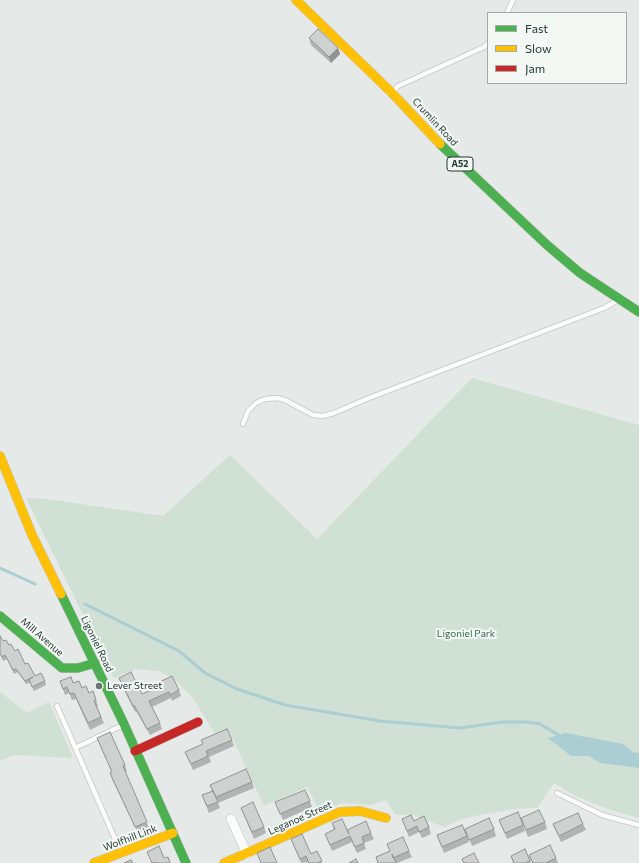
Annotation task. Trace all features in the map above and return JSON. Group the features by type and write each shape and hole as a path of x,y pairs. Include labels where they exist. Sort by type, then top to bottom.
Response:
{"street":[{"name":"Crumlin Road","path":"296,0 392,93 451,155 547,245 580,273 639,312"},
{"name":"Ligoniel Road","path":"0,456 32,535 124,724 186,863"},
{"name":"Mill Avenue","path":"0,616 62,668 78,668 95,663"},
{"path":"135,751 198,722"},
{"name":"Leganoe Street","path":"224,863 239,860 247,854 340,812 360,811 386,818"},
{"path":"231,820 247,854"},
{"name":"Wolfhill Link","path":"94,863 173,833"}],"lane":[{"path":"507,12 513,0"},
{"path":"392,93 398,86 484,47 487,43"},
{"path":"243,424 248,411 256,403 265,398 285,400 313,415 323,416 334,413 604,308 619,299"},
{"path":"57,706 115,839"},
{"path":"75,748 124,724"},
{"path":"557,793 602,815 639,825"}],"green space":[{"name":"Ligoniel Park","path":"472,378 639,425 639,818 614,811 575,796 554,783 537,808 513,809 465,818 444,827 413,815 396,815 386,800 371,805 342,803 320,812 307,787 264,806 230,733 218,739 193,698 174,679 158,671 135,669 114,678 26,498 47,499 163,516 230,455 317,539"},
{"path":"0,692 27,713 49,702 73,758 14,755 0,761"}],"water":[{"path":"566,733 623,744 633,752 639,753 639,768 600,763 589,756 571,756 548,738"}],"building":[{"path":"318,29 338,48 329,57 309,38"},
{"path":"0,636 3,641 6,640 9,645 11,644 15,651 18,649 25,664 28,663 35,676 41,673 45,681 32,687 29,679 25,681 16,669 13,670 5,655 2,657 0,653"},
{"path":"131,672 142,694 156,688 155,684 172,676 179,690 170,695 169,692 149,701 160,723 147,729 134,705 133,706 119,678"},
{"path":"71,677 73,683 79,681 82,688 86,686 89,693 93,691 96,700 94,701 101,717 88,723 74,693 70,694 67,687 63,689 60,681"},
{"path":"227,729 232,740 206,751 208,756 191,764 185,752 203,744 201,740"},
{"path":"110,732 125,765 123,766 147,822 135,827 110,773 112,772 97,738"},
{"path":"246,769 252,782 216,797 210,785"},
{"path":"305,790 310,801 280,814 275,802"},
{"path":"213,791 218,802 207,806 202,795"},
{"path":"253,802 264,827 252,832 241,808"},
{"path":"539,810 545,822 526,830 521,818"},
{"path":"518,812 523,825 505,833 499,820"},
{"path":"578,813 583,824 559,836 553,824"},
{"path":"411,815 414,821 424,816 429,827 419,832 417,826 407,831 402,819"},
{"path":"489,818 494,829 469,840 465,829"},
{"path":"342,819 347,830 366,821 371,833 362,837 364,843 355,847 350,836 330,845 325,834 335,829 332,823"},
{"path":"462,825 467,836 442,847 437,835"},
{"path":"302,834 311,854 317,851 322,861 317,863 309,863 306,856 300,859 291,839"},
{"path":"403,837 409,851 394,858 396,863 378,863 376,857 390,851 387,844"},
{"path":"550,845 556,858 546,863 533,863 529,855"},
{"path":"159,846 164,858 168,857 170,863 152,863 147,852"},
{"path":"270,847 277,863 261,863 257,853"},
{"path":"525,849 530,861 525,863 514,863 511,856"},
{"path":"474,853 479,863 464,863 462,859"},
{"path":"356,859 358,863 349,863"},
{"path":"131,860 133,863 124,863"}],"waterway":[{"path":"0,568 35,584"},
{"path":"85,604 179,651 205,673 237,689 285,705 380,721 460,728 502,722 527,722 540,724 560,736"}],"traffic: fast":[{"path":"440,144 547,245 580,273 639,312"},
{"path":"61,594 124,724 186,863"},
{"path":"0,616 62,668 78,668 95,663"}],"traffic: slow":[{"path":"296,0 392,93 440,144"},
{"path":"0,456 32,535 61,594"},
{"path":"224,863 340,812 360,811 386,818"},
{"path":"94,863 173,833"}],"traffic: jam":[{"path":"135,751 198,722"}],"place":[{"name":"Lever Street","path":"99,686"}]}
